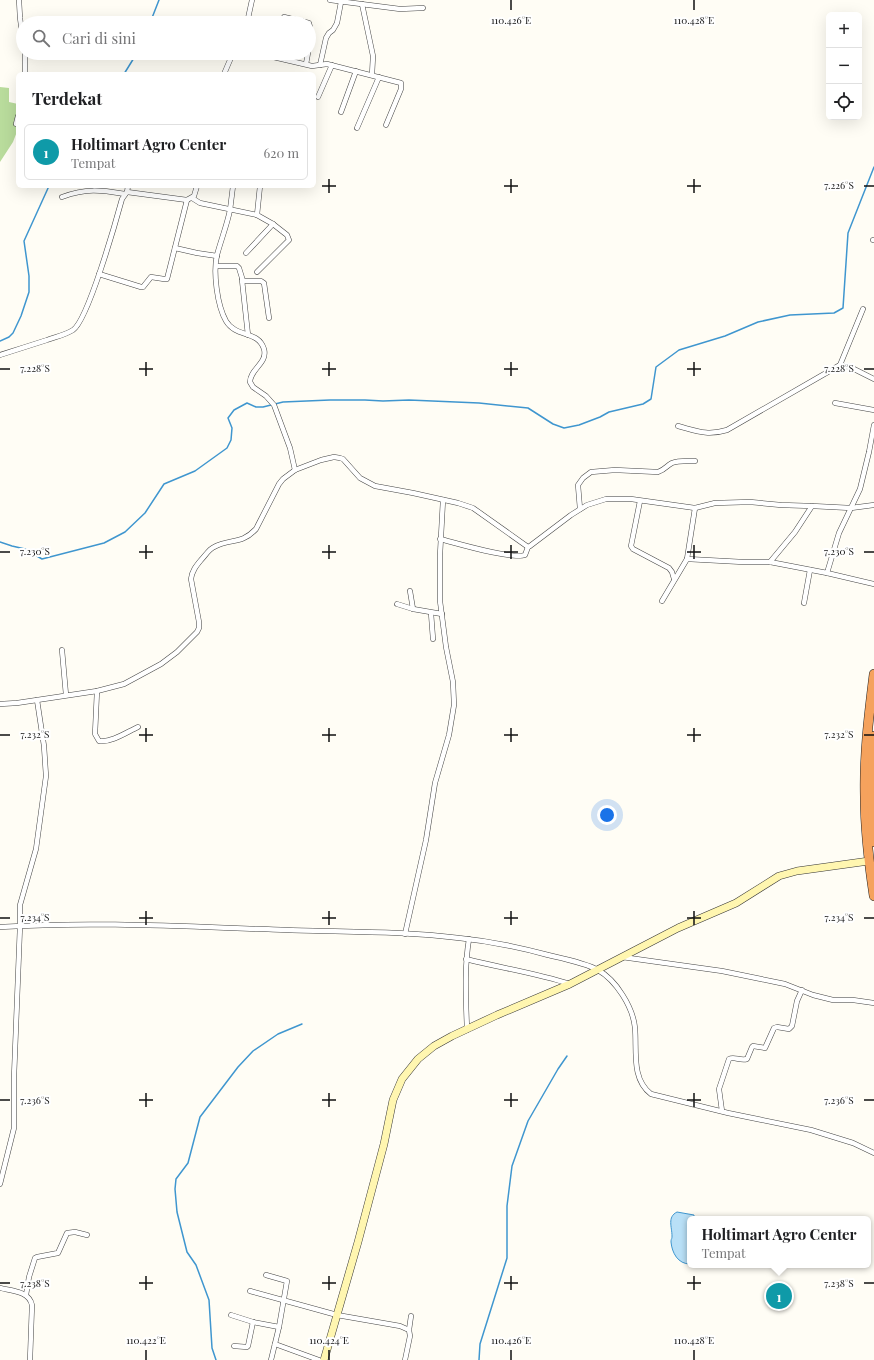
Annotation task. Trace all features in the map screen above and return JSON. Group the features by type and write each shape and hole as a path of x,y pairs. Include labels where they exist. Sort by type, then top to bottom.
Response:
{"highway":[{"path":"874,674 865,770 869,861 874,896"},
{"path":"874,736 872,796 874,842"}],"street":[{"path":"19,0 21,16"},
{"path":"249,16 252,0"},
{"path":"330,0 400,9 423,8"},
{"path":"320,64 326,38 337,23 338,1"},
{"path":"362,4 373,56 372,75"},
{"path":"25,60 25,72"},
{"path":"225,72 230,60"},
{"path":"288,60 314,66 326,63 399,82 402,84 401,89 386,125"},
{"path":"306,64 307,60"},
{"path":"318,97 332,65"},
{"path":"341,112 356,71"},
{"path":"357,128 379,77"},
{"path":"0,355 73,330 83,315 99,274 122,199 127,188"},
{"path":"99,274 138,287 143,287 151,277 164,280 167,279 190,199 196,193 197,188"},
{"path":"233,188 230,210 217,256 217,295 225,318 232,329 252,336 258,340 264,349 263,360 252,375 250,382 253,387 273,404 288,440 295,470"},
{"path":"257,215 260,188"},
{"path":"62,197 80,191 98,190 190,199 200,203 257,215 288,235 289,240 257,272"},
{"path":"246,253 273,224"},
{"path":"175,248 217,256"},
{"path":"217,266 233,265 239,268 242,280 248,335"},
{"path":"242,280 261,281 264,283 269,318"},
{"path":"678,426 708,433 727,430 840,365 863,309"},
{"path":"840,365 850,367 874,379"},
{"path":"835,403 874,410"},
{"path":"828,573 839,533 860,490 874,424"},
{"path":"0,704 97,691 124,684 161,664 177,652 194,636 199,626 191,579 194,569 215,546 245,538 256,529 280,481 295,470 321,460 337,457 343,459 360,478 375,486 443,500 473,508 528,546"},
{"path":"580,509 578,485 579,482 591,472 615,470 658,472 665,470 671,463 695,461"},
{"path":"440,539 500,554 521,556 525,555 528,546 563,520 593,502 606,499 640,500 695,508 715,503 750,502 851,508 874,505"},
{"path":"405,934 426,840 435,783 448,739 454,705 440,597 440,539 443,500"},
{"path":"640,500 631,546 633,549 669,568 672,572 674,580"},
{"path":"770,562 795,532 812,506"},
{"path":"662,600 688,559 695,508"},
{"path":"688,559 770,562 828,573 874,584"},
{"path":"804,603 810,570"},
{"path":"410,591 413,610"},
{"path":"397,604 413,610 442,614"},
{"path":"431,613 433,639"},
{"path":"62,650 66,695"},
{"path":"97,691 95,734 98,741 110,739 138,728"},
{"path":"0,1184 14,1128 14,1077 20,905 36,849 46,776 44,746 37,700"},
{"path":"324,1360 358,1242 384,1144 393,1100 402,1080 415,1062 430,1049 452,1036 570,984 678,928 736,903 779,876 808,869 869,861"},
{"path":"0,927 124,925 375,932 468,939 529,950 561,958 598,970 617,988 630,1009 635,1028 638,1074 644,1088 651,1094 811,1130 853,1143 874,1153"},
{"path":"467,1030 465,989 468,939"},
{"path":"622,957 722,971 785,984 833,1000 853,1000 874,1003"},
{"path":"466,959 524,971 570,984"},
{"path":"722,1111 719,1089 729,1059 733,1058 746,1060 753,1046 765,1048 774,1028 789,1028 792,1026 797,1001 802,990"},
{"path":"26,1294 29,1277 35,1258 58,1254 66,1233 75,1232 87,1235"},
{"path":"266,1276 287,1281 279,1327 271,1360"},
{"path":"0,1288 26,1294 31,1299 30,1360"},
{"path":"250,1291 337,1315 400,1326 409,1330"},
{"path":"231,1316 279,1327"},
{"path":"405,1360 410,1336 409,1330 411,1316"},
{"path":"234,1346 247,1348 252,1322"},
{"path":"275,1344 319,1360"}],"green space":[{"path":"0,87 9,88 9,102 16,104 16,134 13,142 0,162"}],"water":[{"path":"677,1212 694,1215 687,1216 687,1264 679,1260 674,1254 671,1241 671,1219"}],"waterway":[{"path":"153,16 159,0"},
{"path":"125,72 133,60"},
{"path":"0,542 25,549 42,559 104,543 125,532 145,513 164,484 195,471 227,448 231,440 232,428 228,418 234,410 247,403 256,407 263,407 283,402 330,400 409,400 479,403 528,408 553,424 564,428 579,425 609,412 643,404 651,399 656,367 679,350 725,336 758,322 790,315 834,313 843,308 848,233 874,167"},
{"path":"0,341 9,337 13,333 21,316 29,292 29,276 24,241 48,188"},
{"path":"216,1360 212,1348 209,1300 196,1265 187,1252 177,1212 175,1189 176,1179 188,1163 200,1117 238,1067 253,1051 278,1034 302,1024"},
{"path":"479,1360 480,1344 507,1258 507,1206 512,1166 528,1121 567,1056"}],"place":[{"name":"Holtimart Agro Center","path":"779,1296"}]}
